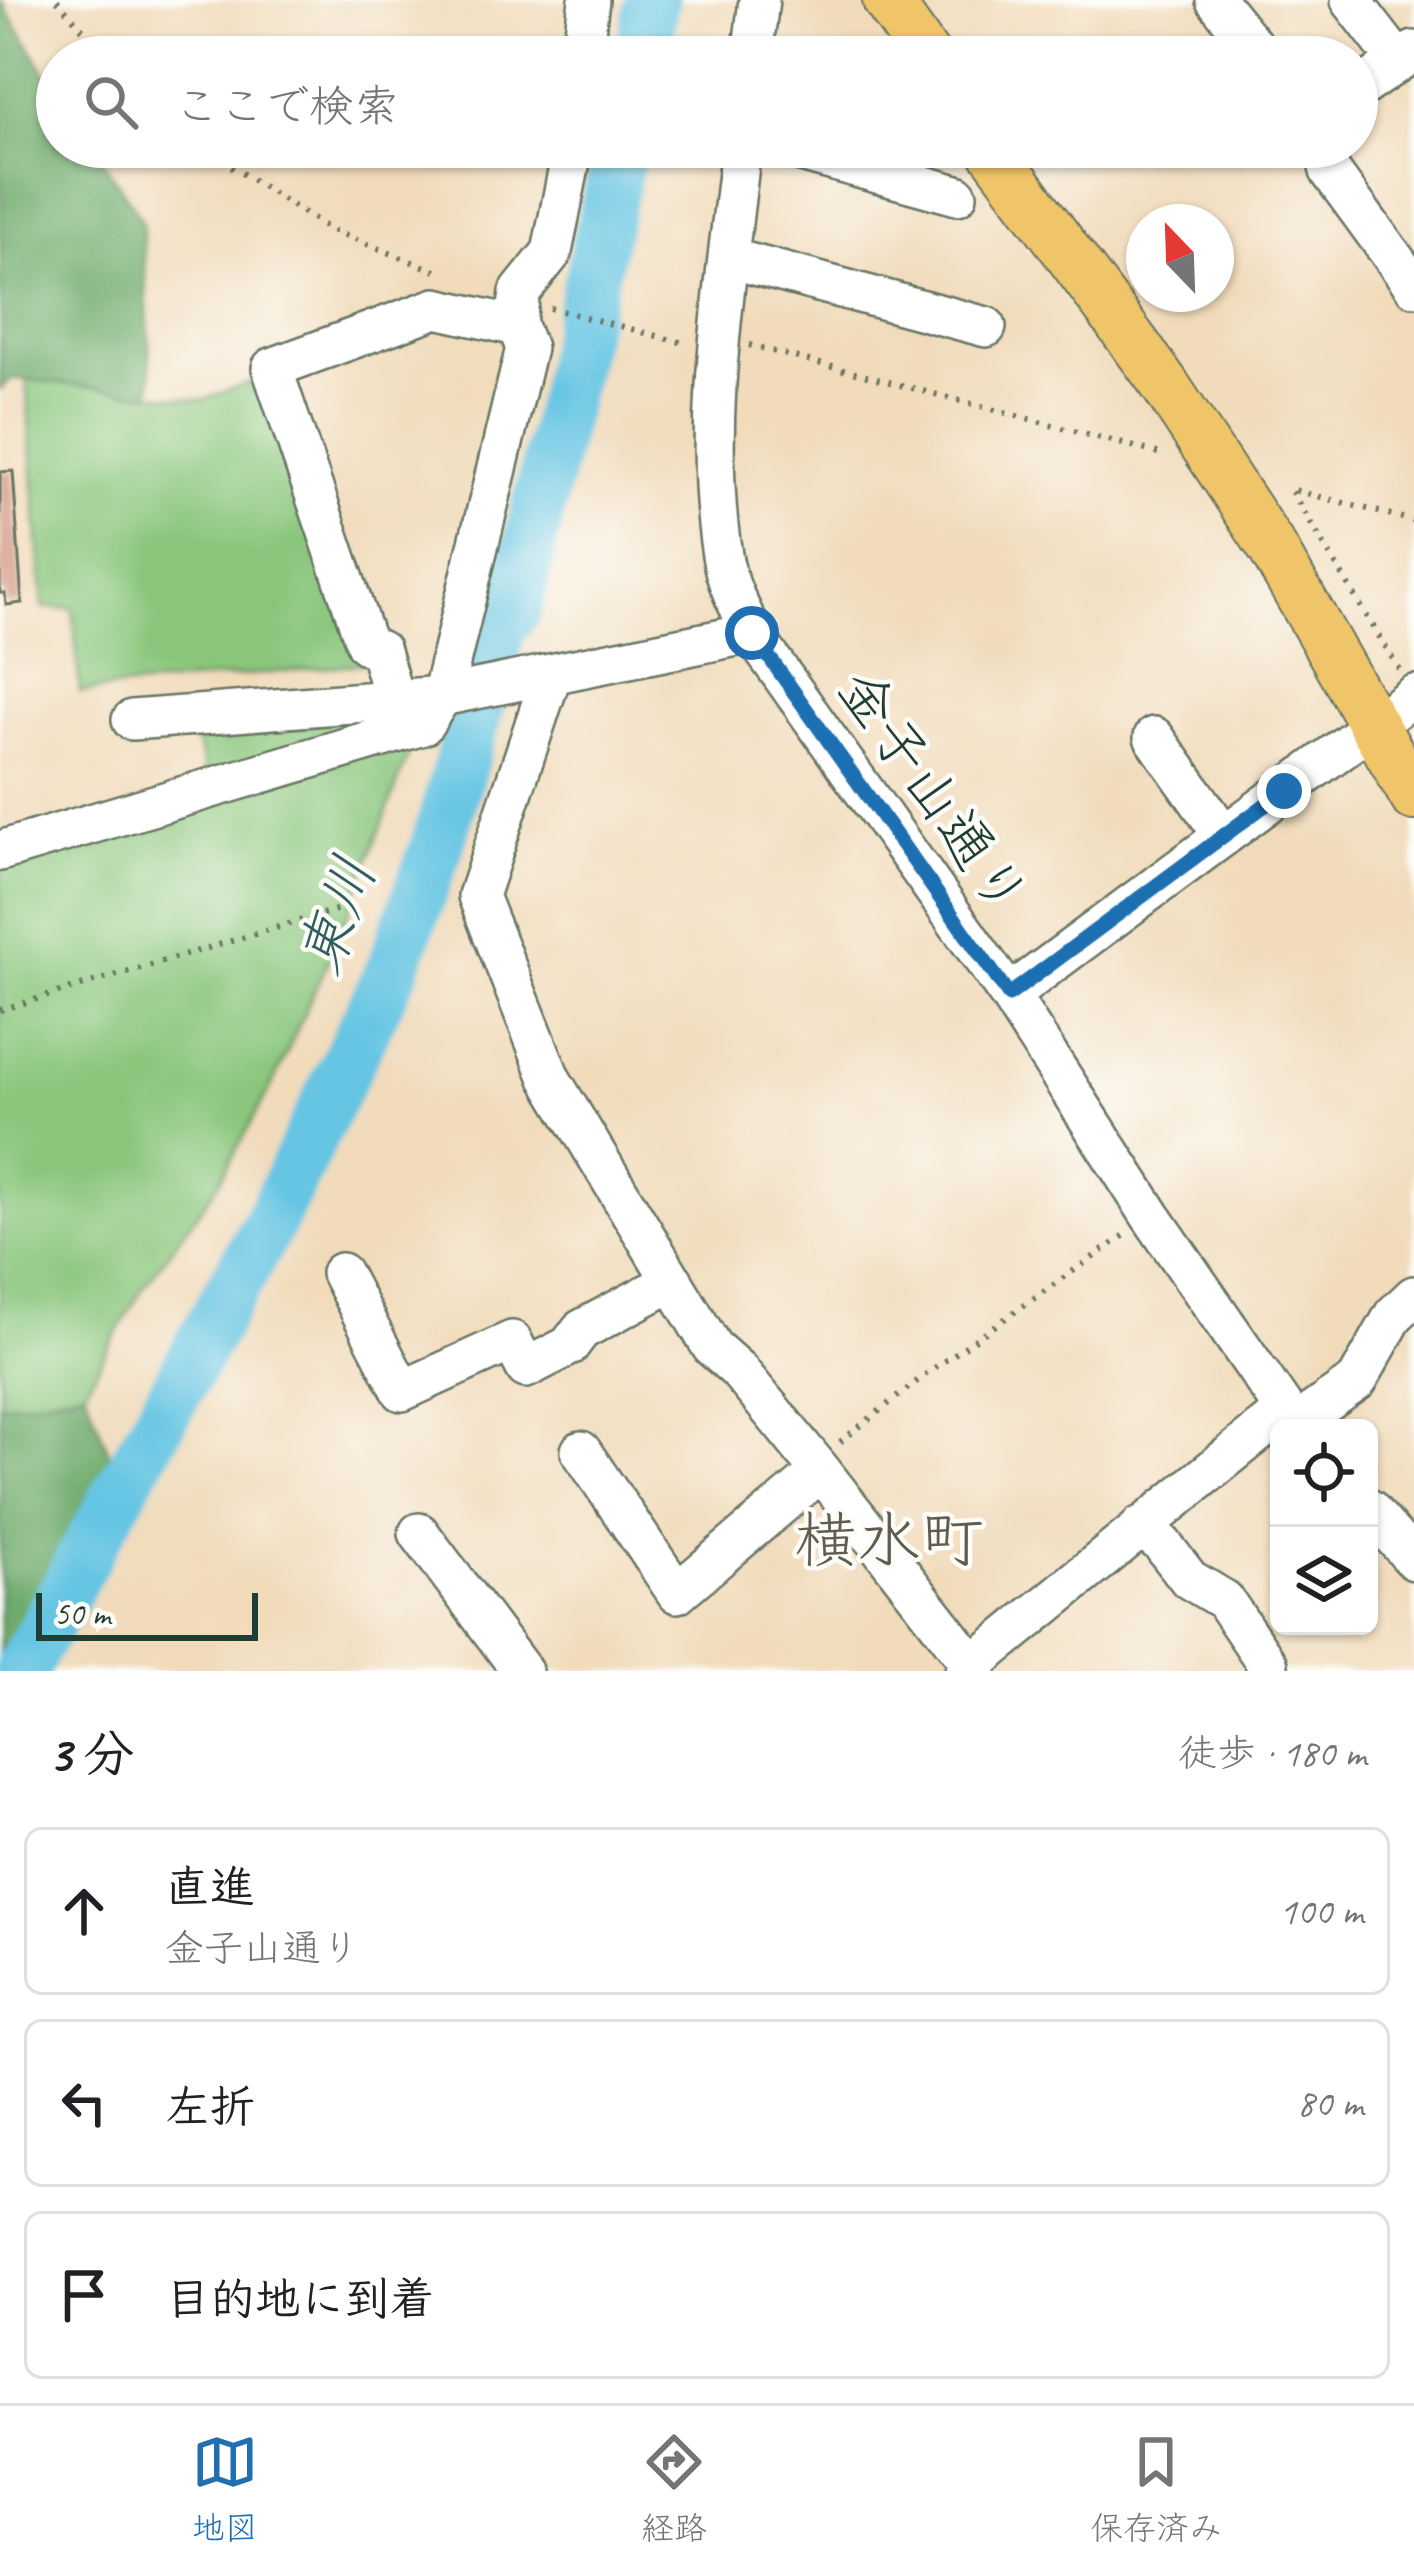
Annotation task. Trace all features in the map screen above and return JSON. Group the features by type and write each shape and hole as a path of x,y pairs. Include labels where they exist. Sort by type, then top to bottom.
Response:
{"main road":[{"path":"887,0 912,36"},
{"path":"1005,168 1163,382 1273,549 1414,796"}],"street":[{"path":"585,36 589,0"},
{"path":"755,36 759,0"},
{"path":"1216,0 1245,36"},
{"path":"1351,0 1406,56 1378,75"},
{"path":"0,851 423,725 445,696 526,349 527,308 552,252 569,168"},
{"name":"金子山通り","path":"739,168 719,344 716,478 722,558 752,633 1009,995 1289,1419"},
{"path":"859,168 957,195"},
{"path":"1329,168 1414,286"},
{"path":"729,258 986,327"},
{"path":"394,700 380,652 366,644 272,368 436,308 527,308"},
{"path":"132,720 445,696 752,633"},
{"path":"544,677 478,896 550,1078 712,1347 737,1370 817,1467 972,1669 1141,1526 1270,1437"},
{"path":"1009,995 1371,721 1414,695"},
{"path":"1154,737 1224,836"},
{"path":"341,1274 402,1391 512,1341 526,1368 569,1346 581,1330 673,1281"},
{"path":"1296,1419 1357,1381 1394,1315 1414,1296"},
{"path":"580,1450 677,1593 817,1467"},
{"path":"1378,1519 1414,1560"},
{"path":"1141,1526 1189,1579 1224,1600 1268,1665"},
{"path":"419,1532 522,1671"}],"path":[{"path":"57,0 89,36"},
{"path":"234,168 329,229 455,277"},
{"path":"527,308 655,333"},
{"path":"719,344 744,344 1165,454 1178,474"},
{"path":"1371,721 1407,682 1290,489 1414,521"},
{"path":"0,1010 339,909"},
{"path":"817,1467 931,1371 1151,1216"}],"green space":[{"path":"1,0 36,57 36,168 108,168 142,220 152,394 12,378 0,390"},
{"path":"264,378 377,662 80,692 73,608 43,608 26,379 202,400"},
{"path":"392,713 409,745 408,756 348,915 274,1081 216,1187 140,1292 85,1390 0,1404 0,868 212,800 196,736"},
{"path":"85,1390 117,1474 0,1671 0,1404"}],"building":[{"path":"13,471 22,603 6,605 5,593 0,593 0,472"}],"waterway":[{"name":"東川","path":"646,36 652,0"},
{"name":"東川","path":"21,1671 274,1213 393,968 438,843 500,627 515,609 616,168"}],"district":[{"name":"横水町","path":"889,1539"}],"route":[{"path":"752,633 1009,995 1284,791"}]}
